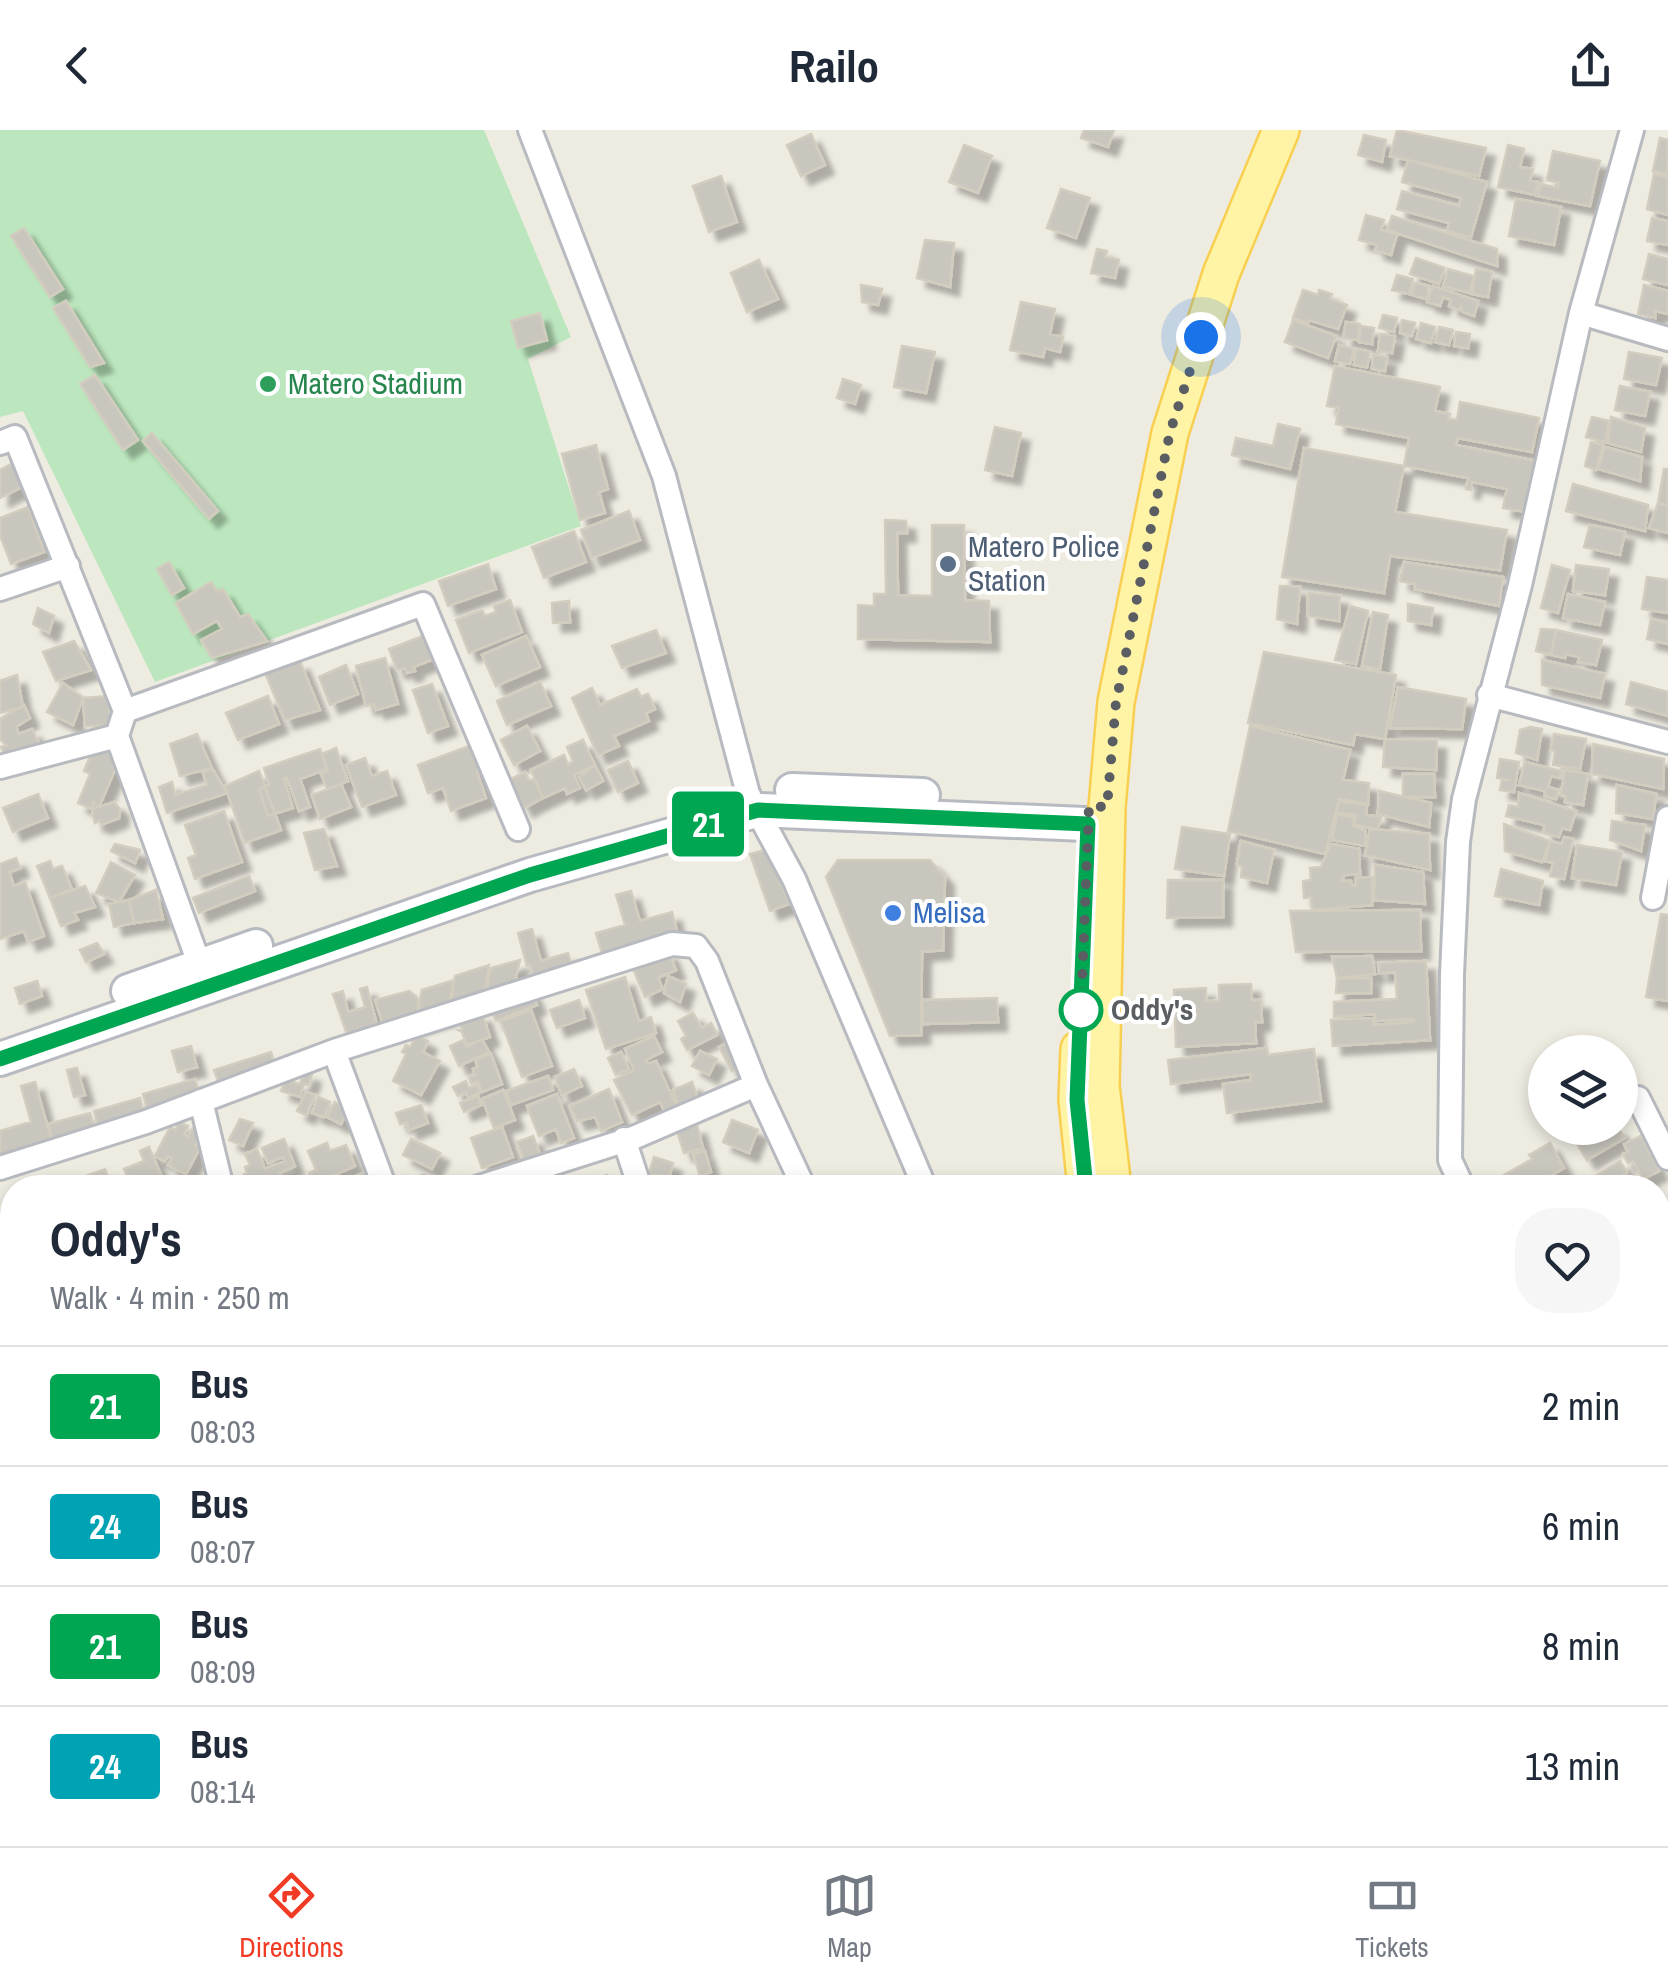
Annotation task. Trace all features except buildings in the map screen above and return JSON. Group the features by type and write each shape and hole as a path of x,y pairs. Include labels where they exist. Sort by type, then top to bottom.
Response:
{"main road":[{"path":"1085,1175 1077,1100 1098,815 1105,656 1150,446 1207,256 1256,130"},
{"path":"1111,1175 1101,1086 1098,815 1116,702 1170,432 1221,274 1281,130"},
{"path":"0,1037 200,966 530,858 753,802 1098,815"},
{"path":"0,1059 753,802"}],"street":[{"path":"530,130 664,476 753,802 794,879 919,1175"},
{"path":"1457,1175 1450,1160 1457,856 1464,798 1520,584 1581,313 1632,130"},
{"path":"1581,313 1668,339"},
{"path":"0,443 15,437 125,711 117,736 200,966"},
{"path":"0,589 68,566"},
{"path":"125,711 423,604 518,828"},
{"path":"1489,695 1668,742"},
{"path":"0,767 117,736"},
{"path":"1653,898 1668,818"},
{"path":"0,1168 146,1122 334,1052 672,944 696,946 707,961 756,1085 798,1175"},
{"path":"334,1052 380,1175"},
{"path":"516,1175 624,1140 756,1085"},
{"path":"1638,1098 1668,1158"},
{"path":"201,1101 219,1175"},
{"path":"624,1140 636,1175"}],"green space":[{"name":"Matero Stadium","path":"0,130 484,130 571,337 528,359 581,526 155,682 23,411 0,417"}],"bus line":[{"name":"21","path":"0,1059 530,875 758,810 1088,824 1077,1100 1085,1175"}],"place":[{"name":"Matero Stadium","path":"268,384"},
{"name":"Matero Police Station","path":"948,564"},
{"name":"Melisa","path":"893,913"},
{"name":"Oddy's","path":"1081,1010"}],"route":[{"path":"1081,1010 1089,806 1107,807 1116,702 1170,432 1201,337"}]}
